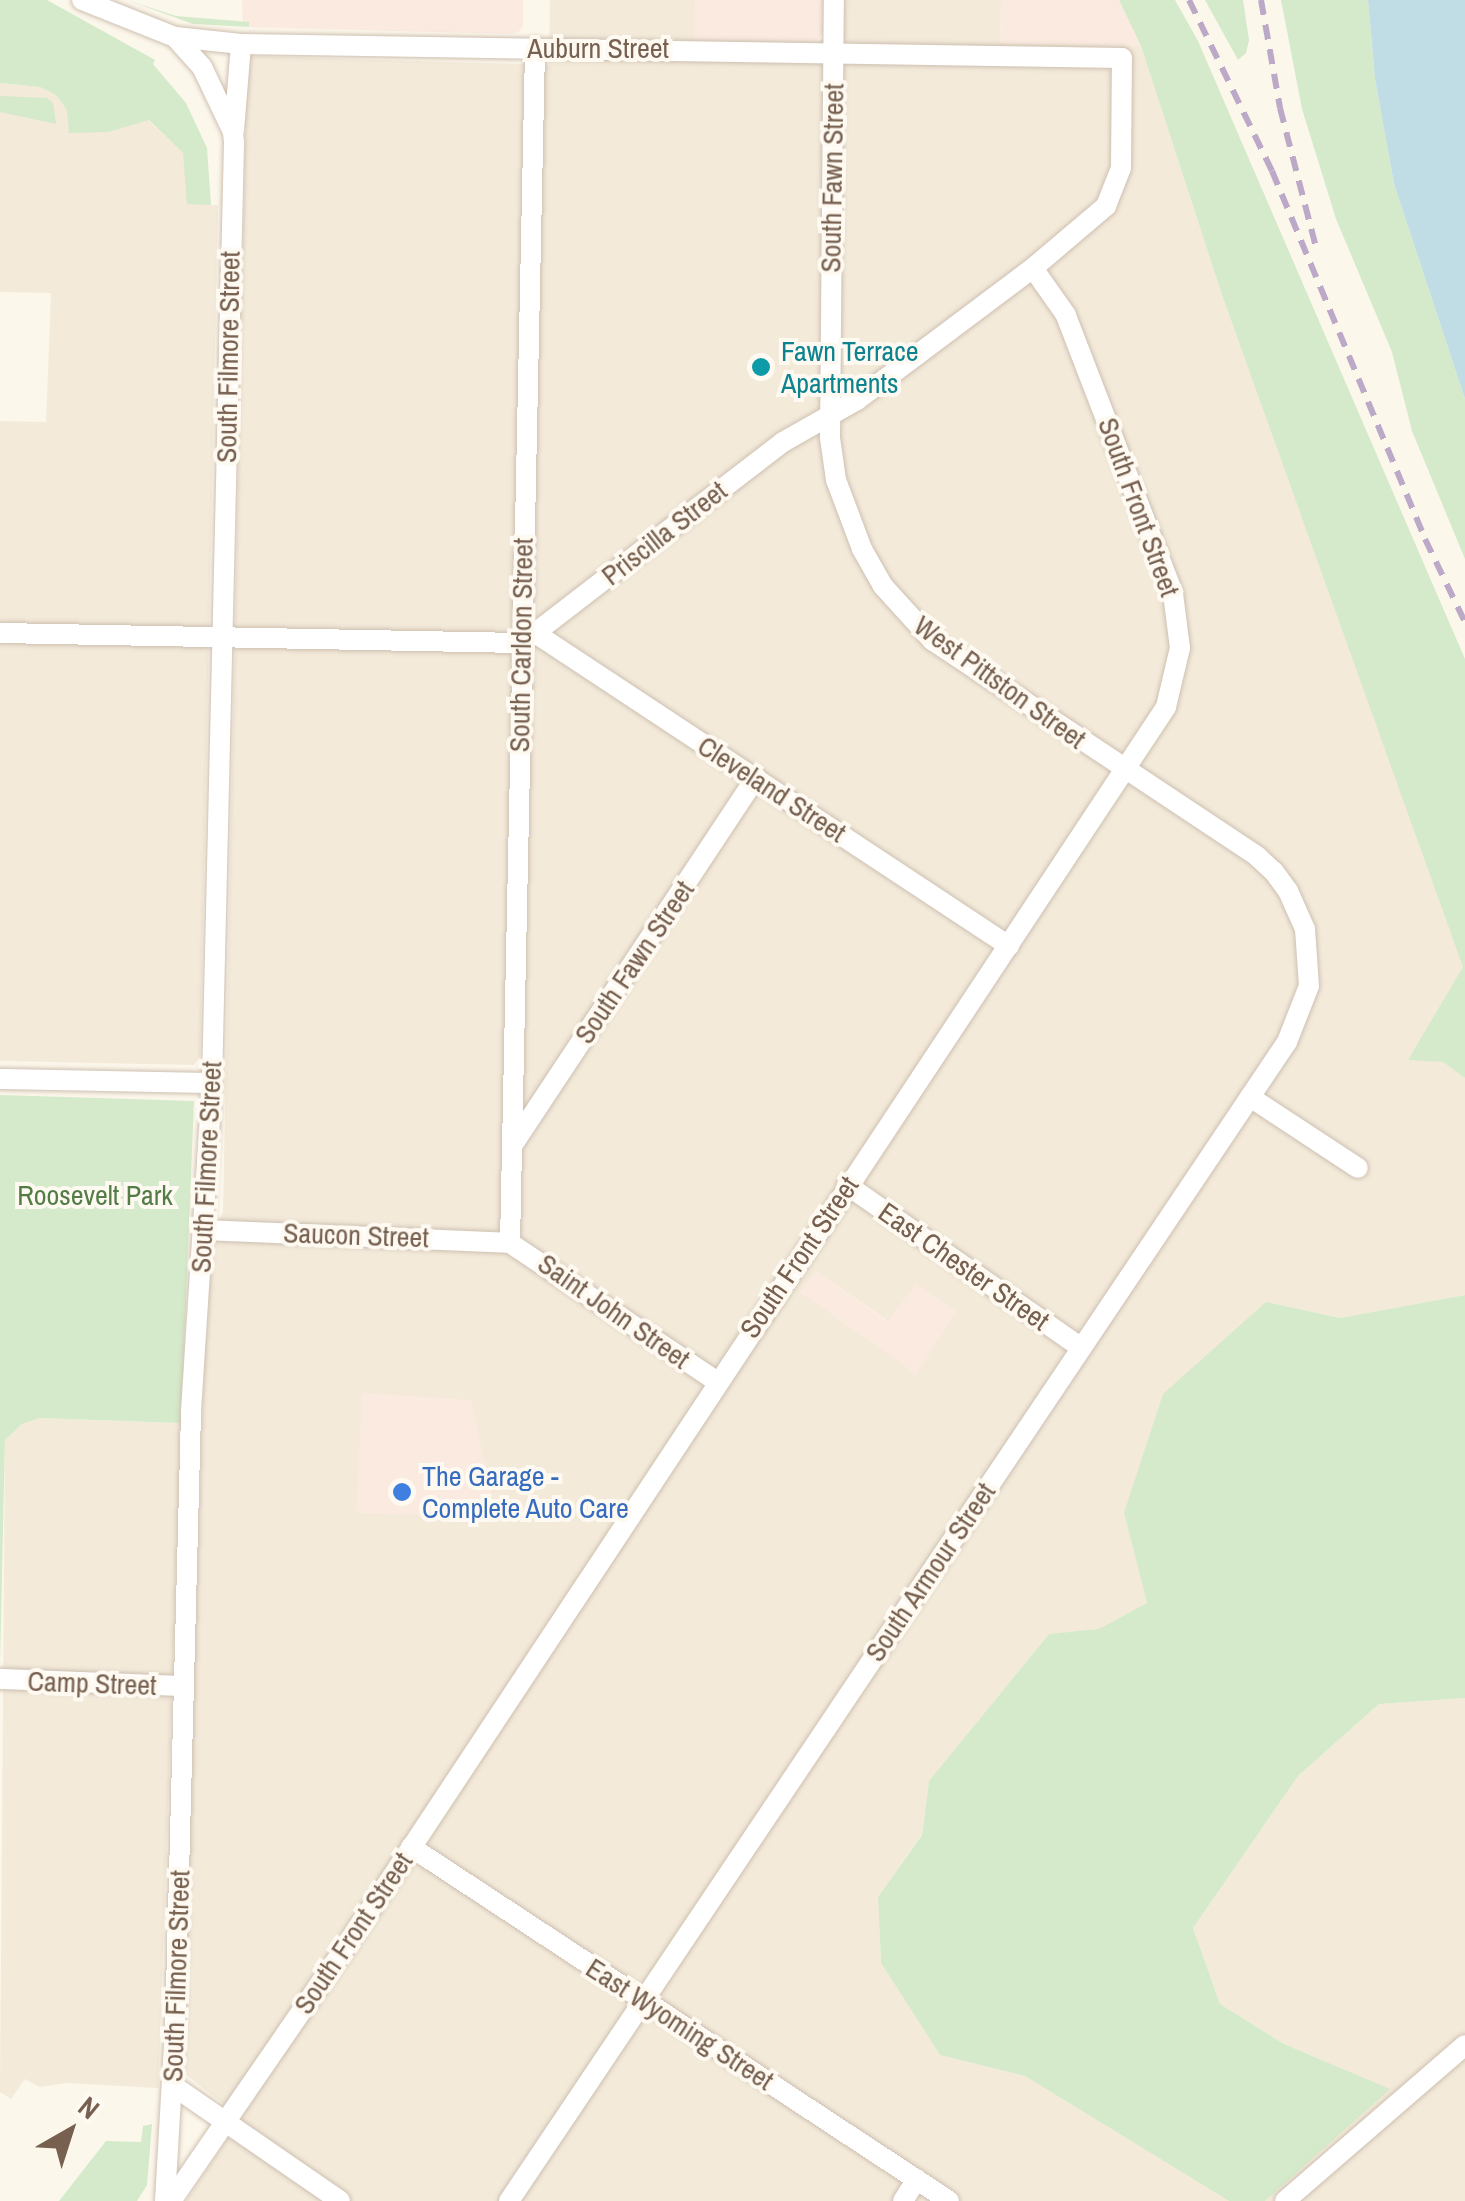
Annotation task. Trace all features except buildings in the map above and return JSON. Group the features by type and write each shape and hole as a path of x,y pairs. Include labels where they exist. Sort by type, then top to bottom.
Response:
{"street":[{"name":"Auburn Street","path":"82,0 175,38 240,44 1122,58"},
{"name":"South Fawn Street","path":"829,416 834,0"},
{"name":"South Filmore Street","path":"175,38 202,67 233,132"},
{"name":"South Filmore Street","path":"168,2201 184,1686 202,1230 212,1083 233,132 240,44"},
{"name":"South Carldon Street","path":"510,1243 528,638 536,48"},
{"name":"Priscilla Street","path":"528,638 783,442 858,400 1094,219 1116,188 1125,92 1122,58"},
{"name":"South Front Street","path":"168,2201 411,1847 716,1382 1126,771 1153,730 1176,680 1179,620 1173,593 1066,315 1033,268"},
{"name":"West Pittston Street","path":"829,416 836,480 849,520 884,586 910,620 933,642 1257,856 1288,891 1305,929"},
{"path":"0,633 528,638"},
{"name":"Cleveland Street","path":"528,638 756,778 1008,946"},
{"name":"South Fawn Street","path":"512,1146 756,778"},
{"name":"South Armour Street","path":"508,2201 1250,1097 1304,1010 1310,957 1305,929"},
{"path":"0,1079 212,1083"},
{"path":"1250,1097 1358,1168"},
{"name":"East Chester Street","path":"847,1185 1080,1347"},
{"name":"Saucon Street","path":"202,1230 510,1243"},
{"name":"Saint John Street","path":"510,1243 716,1382"},
{"name":"Camp Street","path":"0,1680 184,1686"},
{"name":"East Wyoming Street","path":"411,1847 950,2201"},
{"path":"1285,2201 1465,2046"},
{"path":"172,2085 340,2201"},
{"path":"903,2201 918,2179"}],"shaded area":[{"path":"242,0 523,0 523,25 518,33 509,34 249,27 248,22 243,22"},
{"path":"550,0 695,0 695,39 816,41 839,39 840,0 1001,0 1000,43 1141,46 1222,295 1464,967 1409,1059 1443,1062 1465,1078 1465,1295 1340,1318 1266,1302 1124,1513 1147,1603 1099,1630 1049,1634 929,1781 922,1834 878,1897 881,1963 940,2055 1025,2076 1229,2201 186,2201 241,2118 180,2070 208,1253 223,1212 247,56 549,65","holes":["816,1271 889,1322 801,1292"]},
{"path":"695,0 825,0 824,31 816,41 694,39"},
{"path":"1001,0 1119,0 1141,46 1000,43"},
{"path":"0,83 40,87 56,95 67,110 148,120 183,153 211,205 218,205 200,1056 194,1065 0,1061 0,421 46,422 51,293 0,292"},
{"path":"816,1271 888,1322 916,1283 957,1312 916,1374 800,1292"},
{"path":"362,1393 471,1400 494,1505 462,1516 356,1513"},
{"path":"40,1418 181,1423 158,2088 67,2083 39,2087 25,2079 11,2099 0,2092 5,1440 22,1424"},
{"path":"1465,1698 1465,2201 1265,2201 1389,2089 1284,2044 1220,2004 1193,1928 1298,1776 1379,1704"}],"green space":[{"path":"0,0 47,0 155,60 153,64 186,103 207,148 211,205 187,204 183,153 149,120 108,132 69,133 67,110 56,95 40,87 0,83"},
{"path":"127,0 176,16 249,22 249,27 193,24"},
{"path":"1119,0 1175,0 1198,41 1465,659 1465,1078 1443,1062 1408,1060 1463,967 1222,295 1141,46"},
{"path":"1205,0 1243,0 1249,40 1246,53 1238,60"},
{"path":"1281,0 1368,0 1375,79 1394,184 1465,399 1465,559 1412,431 1392,352 1336,219 1302,109"},
{"path":"0,96 47,98 53,103 56,124 0,112"},
{"name":"Roosevelt Park","path":"0,1095 194,1101 181,1423 40,1418 22,1424 5,1440 0,1665"},
{"path":"1465,1295 1465,1698 1379,1704 1298,1776 1193,1928 1220,2004 1284,2044 1390,2089 1265,2201 1229,2201 1025,2076 940,2055 881,1963 878,1897 922,1835 929,1781 1049,1634 1099,1629 1147,1603 1124,1513 1163,1394 1266,1302 1340,1318"},
{"path":"152,2124 147,2185 137,2201 59,2201 106,2141 141,2142 143,2126"}],"water":[{"path":"1368,0 1465,0 1465,399 1394,184 1375,79"}],"railway":[{"path":"1189,0 1272,171 1425,539 1465,622"},
{"path":"1261,0 1280,108 1316,247"}],"place":[{"name":"Fawn Terrace Apartments","path":"761,367"},
{"name":"The Garage - Complete Auto Care","path":"402,1492"}]}
